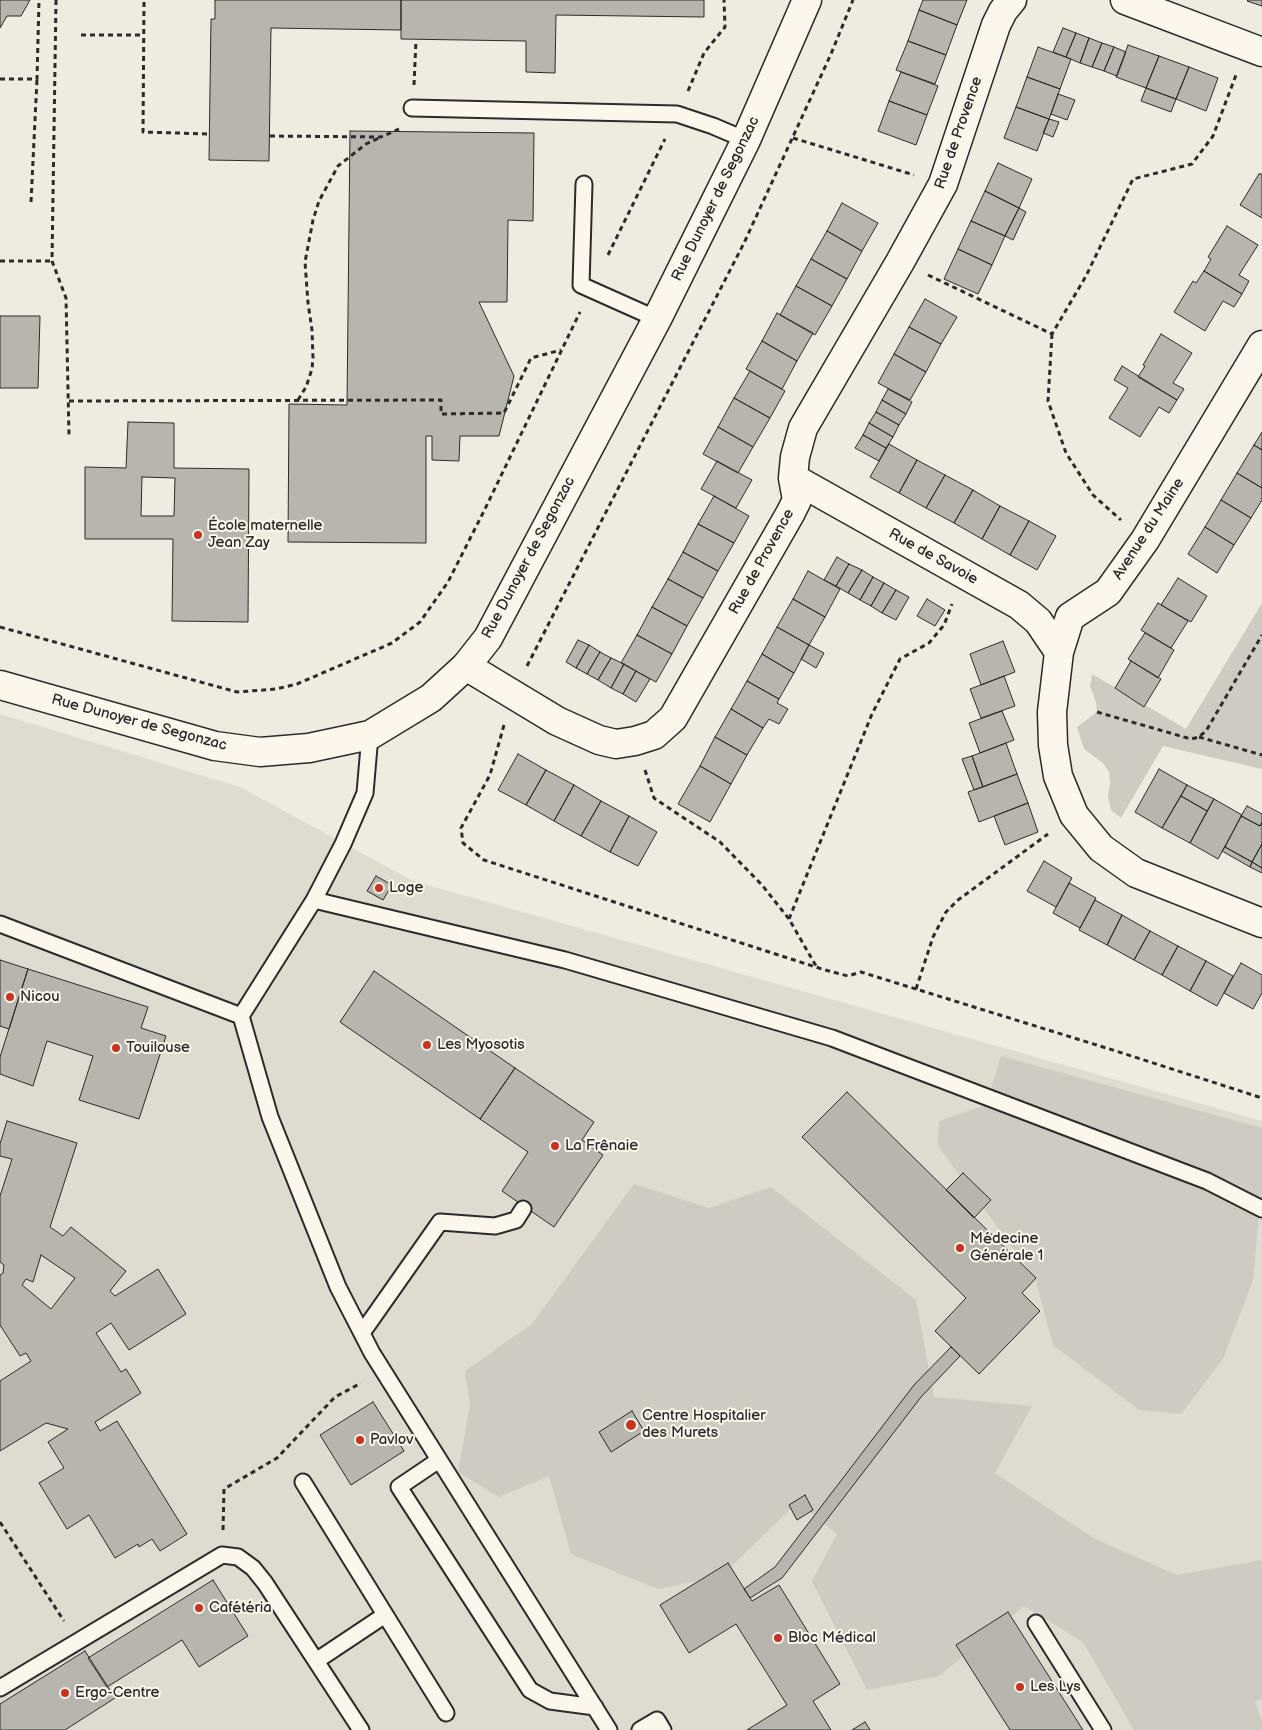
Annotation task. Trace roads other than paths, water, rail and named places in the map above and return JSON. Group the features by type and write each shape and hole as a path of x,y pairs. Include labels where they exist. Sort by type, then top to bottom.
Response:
{"street":[{"name":"Rue Dunoyer de Segonzac","path":"0,685 215,746 260,752 309,748 370,735 431,698 466,666 488,638 656,319 746,140 807,0"},
{"name":"Rue de Provence","path":"466,666 557,721 599,740 616,744 635,742 654,735 674,718 790,514 796,500 793,478 794,457 803,428 900,262 943,184 996,25 1003,11 1012,0"},
{"path":"1125,0 1254,49"},
{"name":"Avenue du Maine","path":"1262,345 1146,540 1108,592 1070,617 1059,652 1052,712 1053,745 1058,776 1074,815 1101,848 1136,873 1262,923"},
{"name":"Rue de Savoie","path":"793,478 1020,605 1038,620 1059,652"}],"lane":[{"path":"412,108 677,114 746,140"},
{"path":"584,184 581,285 656,319"},
{"path":"370,735 365,793 343,844 314,900 241,1016 270,1117 338,1288 384,1371 609,1730"},
{"path":"314,900 565,960 832,1038 1207,1181 1262,1209"},
{"path":"0,924 241,1016"},
{"path":"362,1333 440,1222 495,1226 516,1220 523,1209"},
{"path":"439,1460 399,1487 530,1690 550,1701 595,1707"},
{"path":"303,1482 446,1713"},
{"path":"0,1688 222,1555 238,1557 253,1568 361,1730"},
{"path":"316,1662 385,1615"},
{"path":"1036,1623 1102,1730"},
{"path":"640,1730 657,1720 663,1730"}],"place":[{"name":"École maternelle Jean Zay","path":"198,535"},
{"name":"Loge","path":"379,888"},
{"name":"Nicou","path":"10,997"},
{"name":"Les Myosotis","path":"427,1045"},
{"name":"Touilouse","path":"116,1048"},
{"name":"La Frênaie","path":"555,1146"},
{"name":"Médecine Générale 1","path":"960,1248"},
{"name":"Centre Hospitalier des Murets","path":"631,1425"},
{"name":"Pavlov","path":"360,1440"},
{"name":"Cafétéria","path":"199,1608"},
{"name":"Bloc Médical","path":"778,1638"},
{"name":"Les Lys","path":"1020,1687"},
{"name":"Ergo-Centre","path":"65,1693"}]}
